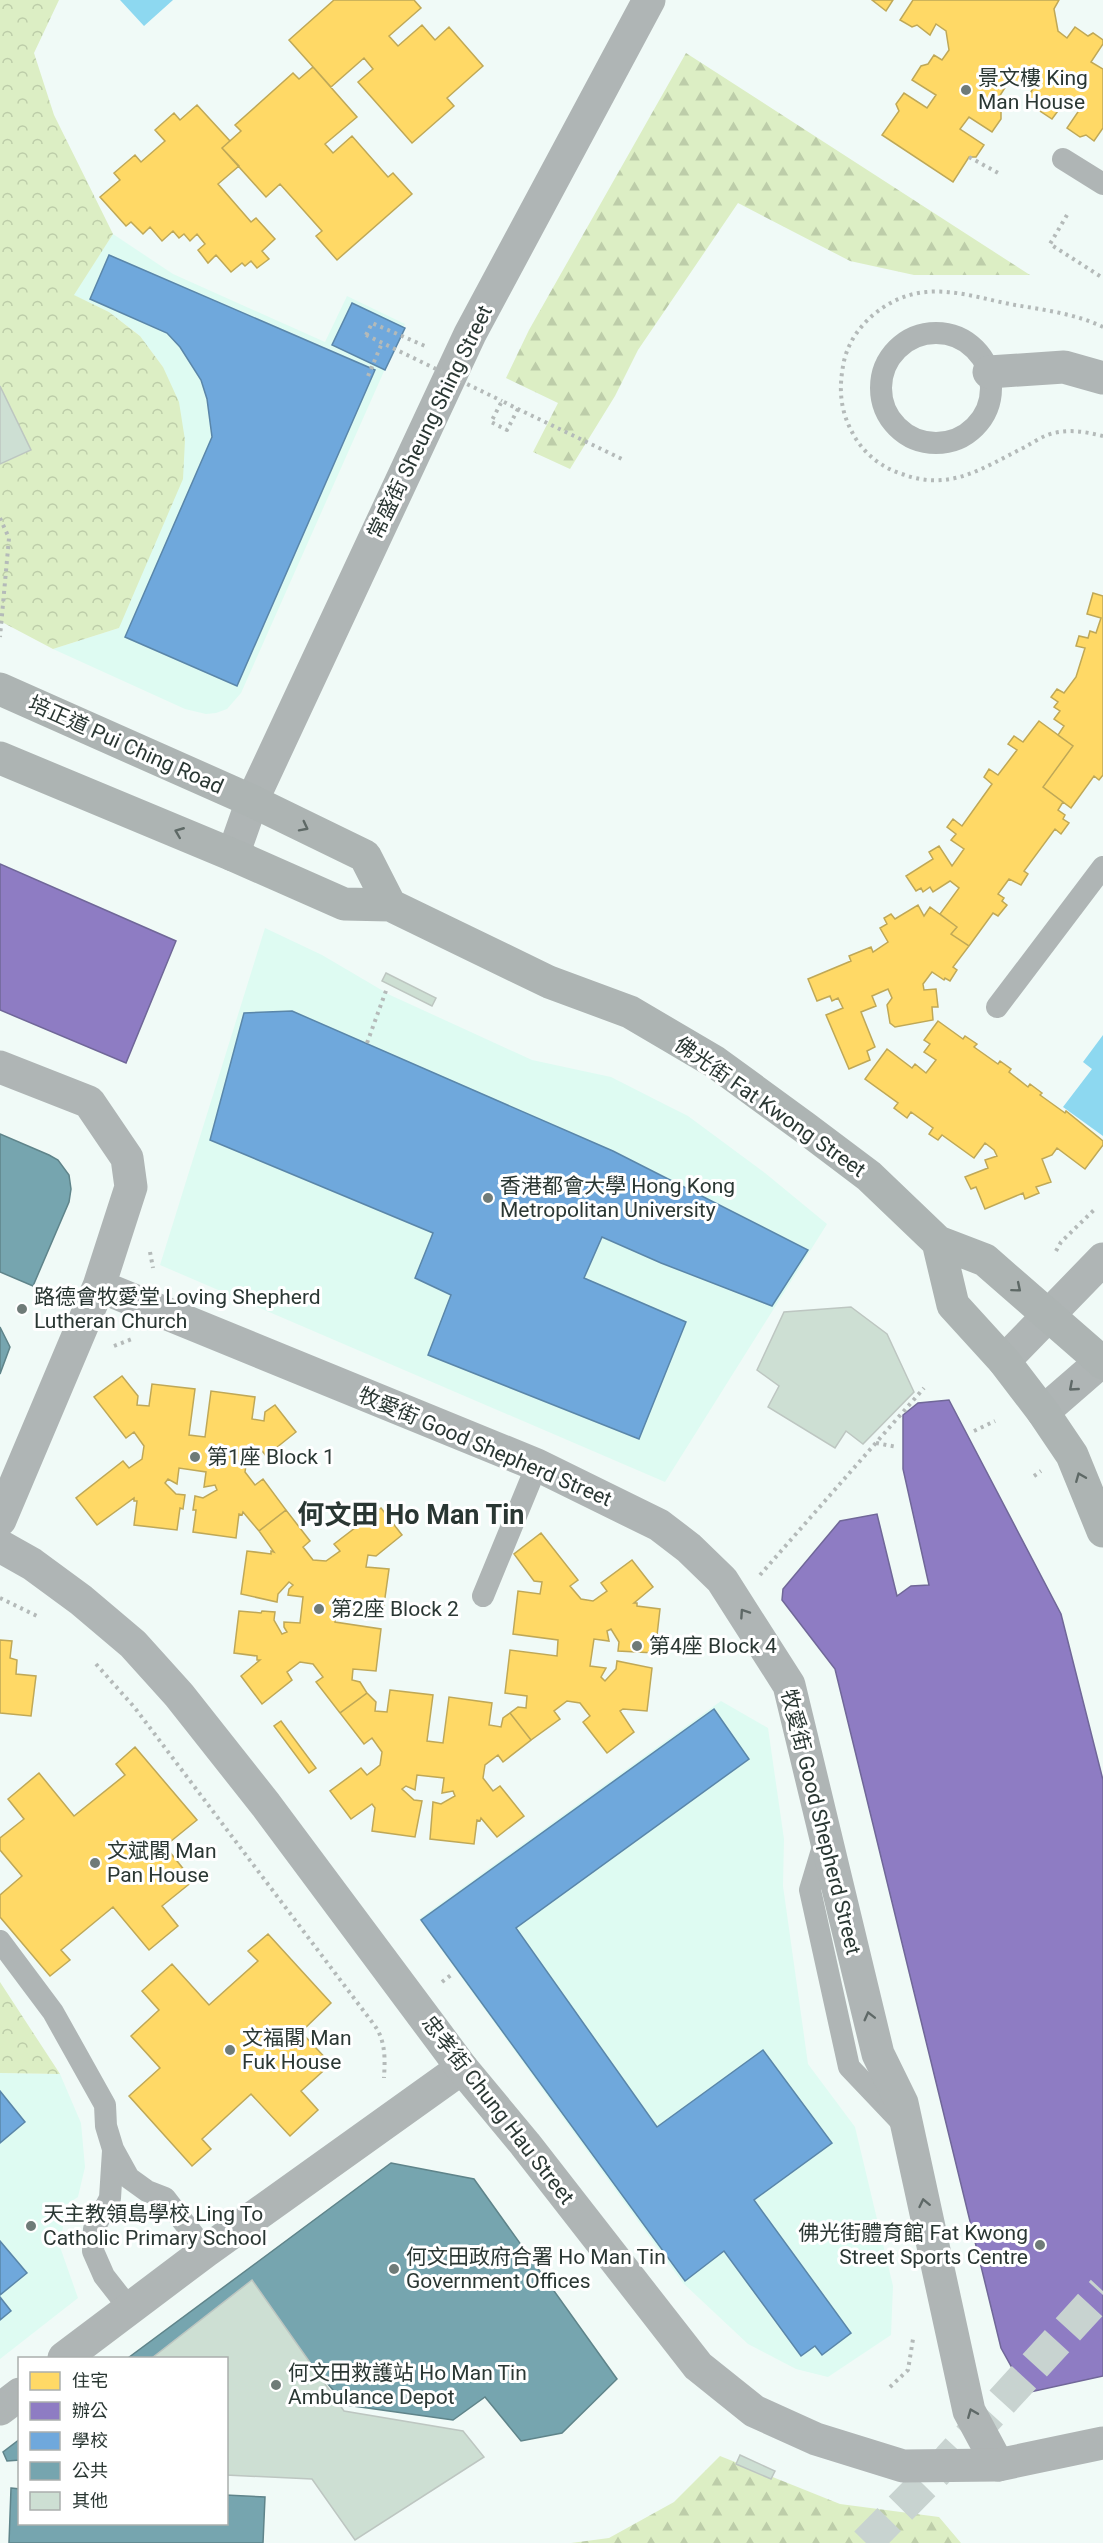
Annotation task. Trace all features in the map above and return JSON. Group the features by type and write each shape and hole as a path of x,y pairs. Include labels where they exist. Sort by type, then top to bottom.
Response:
{"main road":[{"name":"培正道 Pui Ching Road","path":"0,689 252,801"},
{"path":"0,758 233,855"},
{"path":"252,801 365,856 390,905"},
{"name":"佛光街 Fat Kwong Street","path":"233,855 344,904 390,905 549,982 630,1012 715,1062 868,1176 938,1242 984,1260 1073,1339 1103,1361"},
{"path":"938,1242 953,1305 1004,1361 1072,1455 1103,1531"}],"street":[{"name":"常盛街 Sheung Shing Street","path":"233,855 252,801 470,334 649,0"},
{"path":"989,372 1064,367 1103,378"},
{"path":"0,1066 89,1102 127,1158 131,1187 99,1286 0,1520"},
{"path":"1004,1361 1103,1259"},
{"name":"牧愛街 Good Shepherd Street","path":"99,1286 537,1465 659,1525 689,1548 722,1580 789,1685 878,2054 902,2103 969,2411 998,2465"},
{"path":"1043,1412 1103,1361"},
{"name":"忠孝街 Chung Hau Street","path":"0,1546 32,1564 81,1600 133,1644 179,1695 266,1805 462,2068 533,2153 698,2366 754,2411 816,2439 903,2466 998,2465 1103,2443"},
{"path":"65,2357 206,2251 462,2068"},
{"path":"0,2409 18,2396"}],"lane":[{"path":"1063,159 1103,184"},
{"path":"927,333 942,333 972,346 982,357 989,372 991,391 989,406 982,420 969,432 954,440 938,443 911,438 890,420 879,390 882,372 888,357 899,346 927,333"},
{"path":"997,1007 1103,867"},
{"path":"483,1596 537,1465"},
{"path":"0,1941 53,2012 105,2105 106,2126 112,2149 129,2178 147,2191 165,2198 206,2251"},
{"path":"112,2149 110,2198 94,2229 93,2251 104,2277 129,2308"}],"path":[{"path":"969,157 1000,174"},
{"path":"1067,215 1050,244 1103,278"},
{"path":"429,347 372,323 366,335 624,460"},
{"path":"368,376 382,343"},
{"path":"502,401 491,422 507,430 518,408"},
{"path":"0,518 9,538 0,636"},
{"path":"367,1043 387,988"},
{"path":"1061,1242 1096,1208"},
{"path":"149,1246 153,1269"},
{"path":"107,1352 116,1345 134,1339"},
{"path":"757,1579 924,1388"},
{"path":"974,1431 995,1421"},
{"path":"876,1443 897,1447"},
{"path":"0,1598 40,1618"},
{"path":"92,1660 135,1708 382,2036 385,2061 383,2085"}],"shaded area":[{"path":"113,234 173,274 325,342 347,296 405,324 241,693 227,709 216,713 206,714 185,709 53,649 119,628 163,367 139,335 109,312 73,295"},
{"name":"香港都會大學 Hong Kong Metropolitan University","path":"265,928 322,955 390,995 532,1060 611,1077 688,1116 765,1173 827,1224 665,1482 160,1265"},
{"path":"721,1701 768,1728 784,1839 783,1886 808,2064 855,2127 893,2286 891,2335 828,2377 796,2369 748,2344 683,2283 419,1919"},
{"name":"天主教領島學校 Ling To Catholic Primary School","path":"0,2073 60,2074 81,2123 85,2167 78,2197 66,2205 60,2247 78,2298 0,2359"}],"green space":[{"path":"0,0 59,0 34,53 54,115 113,234 74,295 109,312 140,336 163,367 179,402 185,440 183,479 119,628 53,649 0,621"},
{"path":"686,53 1030,275 914,275 850,261 738,203 638,350 615,396 570,469 533,452 558,403 506,378 529,330"},
{"path":"0,1982 60,2074 0,2073"},
{"path":"720,2456 840,2504 939,2517 961,2543 571,2543 609,2538 674,2502"}],"water":[{"path":"120,0 173,0 144,26"},
{"path":"1103,1035 1103,1136 1063,1107 1092,1069 1083,1062"}],"building: 住宅":[{"path":"334,0 414,0 421,8 389,36 398,46 422,25 435,40 449,27 483,66 447,98 454,106 412,143 358,82 373,69 364,58 331,87 289,40"},
{"path":"872,0 893,0 886,11"},
{"name":"景文樓 King Man House","path":"913,0 1059,0 1054,9 1058,31 1067,38 1075,27 1088,36 1093,33 1103,40 1103,44 1091,62 1103,69 1103,128 1094,141 1086,135 1080,137 1067,128 1080,109 1066,100 1052,119 1040,111 1040,106 1027,98 1034,87 1024,82 1006,86 999,97 1007,102 1001,111 1001,119 992,132 969,117 960,129 984,145 976,157 969,157 953,182 882,135 899,111 896,104 904,93 927,108 936,95 912,80 921,66 928,64 934,55 942,60 949,50 946,31 936,24 930,35 917,25 912,27 900,20"},
{"path":"313,67 357,117 325,144 333,153 352,136 388,177 393,173 412,194 337,260 316,236 322,231 280,184 266,197 222,148 241,131 235,125 293,73 299,79"},
{"path":"197,105 230,141 222,148 239,166 218,184 251,222 256,218 275,239 262,251 269,259 257,268 251,261 245,266 242,263 231,272 216,255 208,263 198,250 205,244 197,234 190,241 184,234 179,238 173,231 162,241 150,227 143,234 131,222 126,226 100,197 120,180 114,173 135,155 141,162 165,141 155,130 174,113 180,120"},
{"path":"1093,593 1103,596 1103,775 1099,780 1094,776 1071,808 1043,787 1073,746 1058,735 1064,726 1054,719 1060,711 1054,707 1058,702 1051,697 1057,689 1064,693 1076,677 1085,648 1076,646 1079,636 1088,638 1090,631 1096,633 1101,618 1087,614"},
{"path":"1039,721 1073,746 1043,787 1063,802 1058,810 1065,815 1063,819 1069,823 1061,834 1055,829 1024,871 1028,874 1021,885 1009,879 998,894 1004,898 1002,901 1007,905 998,916 993,913 969,946 951,934 957,927 940,914 959,888 950,881 933,892 930,887 923,892 921,888 916,891 906,876 933,859 929,852 939,846 952,866 964,849 951,840 956,834 947,827 953,819 962,826 992,784 984,777 989,769 998,775 1017,750 1008,744 1014,736 1023,742"},
{"path":"918,905 924,916 930,907 957,927 951,934 969,946 953,967 957,970 950,981 932,972 923,984 924,990 936,989 938,1007 932,1007 933,1020 895,1027 890,1023 887,1005 892,998 888,989 872,996 876,1006 861,1012 875,1047 867,1051 870,1060 849,1069 826,1015 843,1008 838,998 832,1001 830,996 817,1001 808,979 851,961 849,956 871,947 873,952 888,942 880,928 887,924 884,918 891,914 895,919"},
{"path":"938,1021 963,1039 965,1036 977,1044 974,1047 998,1064 1000,1061 1011,1069 1009,1072 1028,1087 1030,1084 1042,1093 1040,1095 1065,1113 1066,1111 1103,1141 1103,1145 1085,1169 1057,1148 1052,1155 1042,1159 1051,1182 1036,1187 1039,1193 1025,1199 1023,1193 985,1209 976,1187 971,1189 965,1177 988,1168 985,1160 997,1156 994,1150 985,1143 974,1158 942,1135 938,1140 929,1134 933,1128 911,1112 907,1118 894,1108 898,1103 865,1079 887,1049 912,1068 915,1064 926,1073 936,1060 924,1052 930,1044 924,1040"},
{"name":"第1座 Block 1","path":"122,1376 138,1396 137,1405 149,1406 152,1384 195,1389 189,1435 205,1437 211,1391 255,1397 252,1419 264,1421 265,1412 275,1405 296,1432 266,1456 260,1448 247,1459 245,1472 255,1485 263,1479 286,1510 259,1531 243,1512 242,1515 239,1514 236,1538 193,1532 195,1496 203,1498 217,1490 215,1485 204,1487 206,1472 179,1468 177,1484 168,1479 165,1483 176,1494 185,1495 183,1509 180,1508 177,1530 134,1525 137,1501 134,1501 134,1498 97,1525 76,1498 123,1461 129,1468 142,1459 144,1446 134,1432 126,1438 94,1397"},
{"name":"第2座 Block 2","path":"381,1508 402,1535 376,1556 368,1555 366,1567 389,1569 383,1612 337,1607 335,1622 381,1629 376,1671 353,1669 352,1680 360,1682 367,1693 340,1713 316,1682 323,1677 313,1664 300,1662 287,1672 292,1680 262,1704 241,1676 260,1660 257,1660 257,1656 234,1653 239,1611 275,1612 274,1620 282,1634 287,1632 284,1622 300,1623 303,1597 288,1595 293,1585 289,1582 278,1594 277,1602 241,1594 247,1551 271,1554 271,1551 274,1552 259,1531 286,1510 310,1541 303,1547 313,1560 326,1561 340,1551 334,1544"},
{"name":"第4座 Block 4","path":"541,1533 578,1580 570,1586 581,1599 593,1601 607,1591 601,1583 632,1560 653,1587 634,1603 637,1603 637,1606 660,1609 655,1653 618,1651 619,1642 611,1629 607,1631 609,1641 594,1639 590,1666 606,1668 601,1677 605,1681 616,1669 617,1661 652,1668 647,1711 623,1709 620,1711 634,1732 607,1753 583,1722 590,1716 580,1703 567,1701 554,1711 560,1719 531,1740 510,1713 518,1707 526,1708 527,1696 505,1693 510,1650 557,1656 558,1640 513,1634 518,1591 540,1594 542,1582 534,1581 514,1554"},
{"path":"0,1640 12,1641 10,1658 17,1660 16,1674 36,1676 31,1716 0,1713"},
{"path":"390,1690 433,1695 427,1741 443,1743 449,1697 492,1703 489,1725 501,1727 503,1718 510,1713 531,1740 503,1762 498,1755 485,1765 483,1778 493,1791 500,1786 524,1816 497,1837 481,1818 480,1821 477,1820 474,1844 430,1839 433,1802 441,1804 455,1796 453,1791 442,1793 444,1778 417,1775 415,1790 406,1786 402,1789 414,1800 422,1801 415,1837 372,1831 375,1808 372,1804 351,1819 330,1791 361,1768 367,1775 380,1765 382,1752 372,1738 364,1744 340,1713 367,1693 376,1702 375,1711 387,1712"},
{"path":"281,1721 316,1768 309,1773 274,1726"},
{"name":"文斌閣 Man Pan House","path":"135,1747 197,1820 165,1846 193,1881 162,1906 178,1926 149,1950 113,1907 61,1950 70,1960 50,1976 0,1917 0,1895 22,1876 0,1850 0,1838 24,1819 8,1799 39,1773 74,1816 125,1775 116,1764"},
{"name":"文福閣 Man Fuk House","path":"268,1934 331,2003 301,2032 331,2064 301,2091 318,2110 290,2136 251,2094 202,2139 211,2149 192,2166 129,2096 160,2068 131,2036 159,2010 142,1991 172,1964 209,2005 258,1961 248,1951"}],"building: 辦公":[{"path":"0,864 176,941 126,1063 0,1010"},
{"path":"949,1400 1061,1614 1103,1780 1103,2376 1026,2393 1001,2348 835,1669 782,1600 783,1589 840,1521 877,1514 897,1596 911,1586 929,1585 903,1469 903,1415 918,1403"}],"building: 學校":[{"path":"109,255 375,370 237,686 125,637 212,437 207,399 201,380 180,347 167,333 90,299"},
{"path":"352,303 405,328 385,370 332,345"},
{"path":"292,1011 613,1151 808,1250 772,1306 661,1263 602,1237 584,1278 686,1322 639,1439 428,1355 451,1295 415,1278 433,1233 210,1140 244,1013"},
{"path":"714,1709 749,1759 516,1928 657,2127 763,2050 832,2143 754,2200 851,2333 822,2355 815,2346 801,2356 724,2251 685,2281 421,1920"},
{"path":"0,2091 25,2122 0,2143"},
{"path":"0,2241 27,2273 0,2295"},
{"path":"0,2297 11,2311 0,2320"}],"building: 公共":[{"path":"0,1134 58,1160 69,1175 71,1189 69,1202 33,1286 0,1272"},
{"path":"0,1327 10,1347 0,1374"},
{"name":"何文田政府合署 Ho Man Tin Government Offices","path":"391,2163 474,2179 617,2379 562,2433 521,2441 485,2397 453,2420 346,2405 314,2368 228,2429 228,2357 129,2357"},
{"path":"18,2441 18,2460 7,2461 3,2452"},
{"path":"11,2488 18,2489 18,2525 228,2525 228,2495 265,2497 263,2543 9,2543"}],"building: 其他":[{"path":"0,386 31,450 0,464"},
{"path":"386,973 436,998 432,1006 382,981"},
{"path":"851,1307 887,1334 914,1392 863,1444 846,1431 835,1448 768,1407 779,1386 757,1370 784,1312"},
{"name":"何文田救護站 Ho Man Tin Ambulance Depot","path":"252,2280 344,2411 463,2431 484,2457 355,2540 312,2479 228,2475 228,2357 153,2357"},
{"path":"740,2455 775,2471 771,2479 736,2464"}],"tunnel":[{"path":"866,2543 949,2459 1103,2291"}],"place":[{"name":"景文樓 King Man House","path":"966,90"},
{"name":"香港都會大學 Hong Kong Metropolitan University","path":"488,1198"},
{"name":"路德會牧愛堂 Loving Shepherd Lutheran Church","path":"22,1309"},
{"name":"第1座 Block 1","path":"195,1457"},
{"name":"第2座 Block 2","path":"319,1609"},
{"name":"第4座 Block 4","path":"637,1646"},
{"name":"文斌閣 Man Pan House","path":"95,1863"},
{"name":"文福閣 Man Fuk House","path":"230,2050"},
{"name":"天主教領島學校 Ling To Catholic Primary School","path":"31,2226"},
{"name":"佛光街體育館 Fat Kwong Street Sports Centre","path":"1040,2245"},
{"name":"何文田政府合署 Ho Man Tin Government Offices","path":"394,2269"},
{"name":"何文田救護站 Ho Man Tin Ambulance Depot","path":"276,2385"}],"district":[{"name":"何文田 Ho Man Tin","path":"411,1515"}]}
